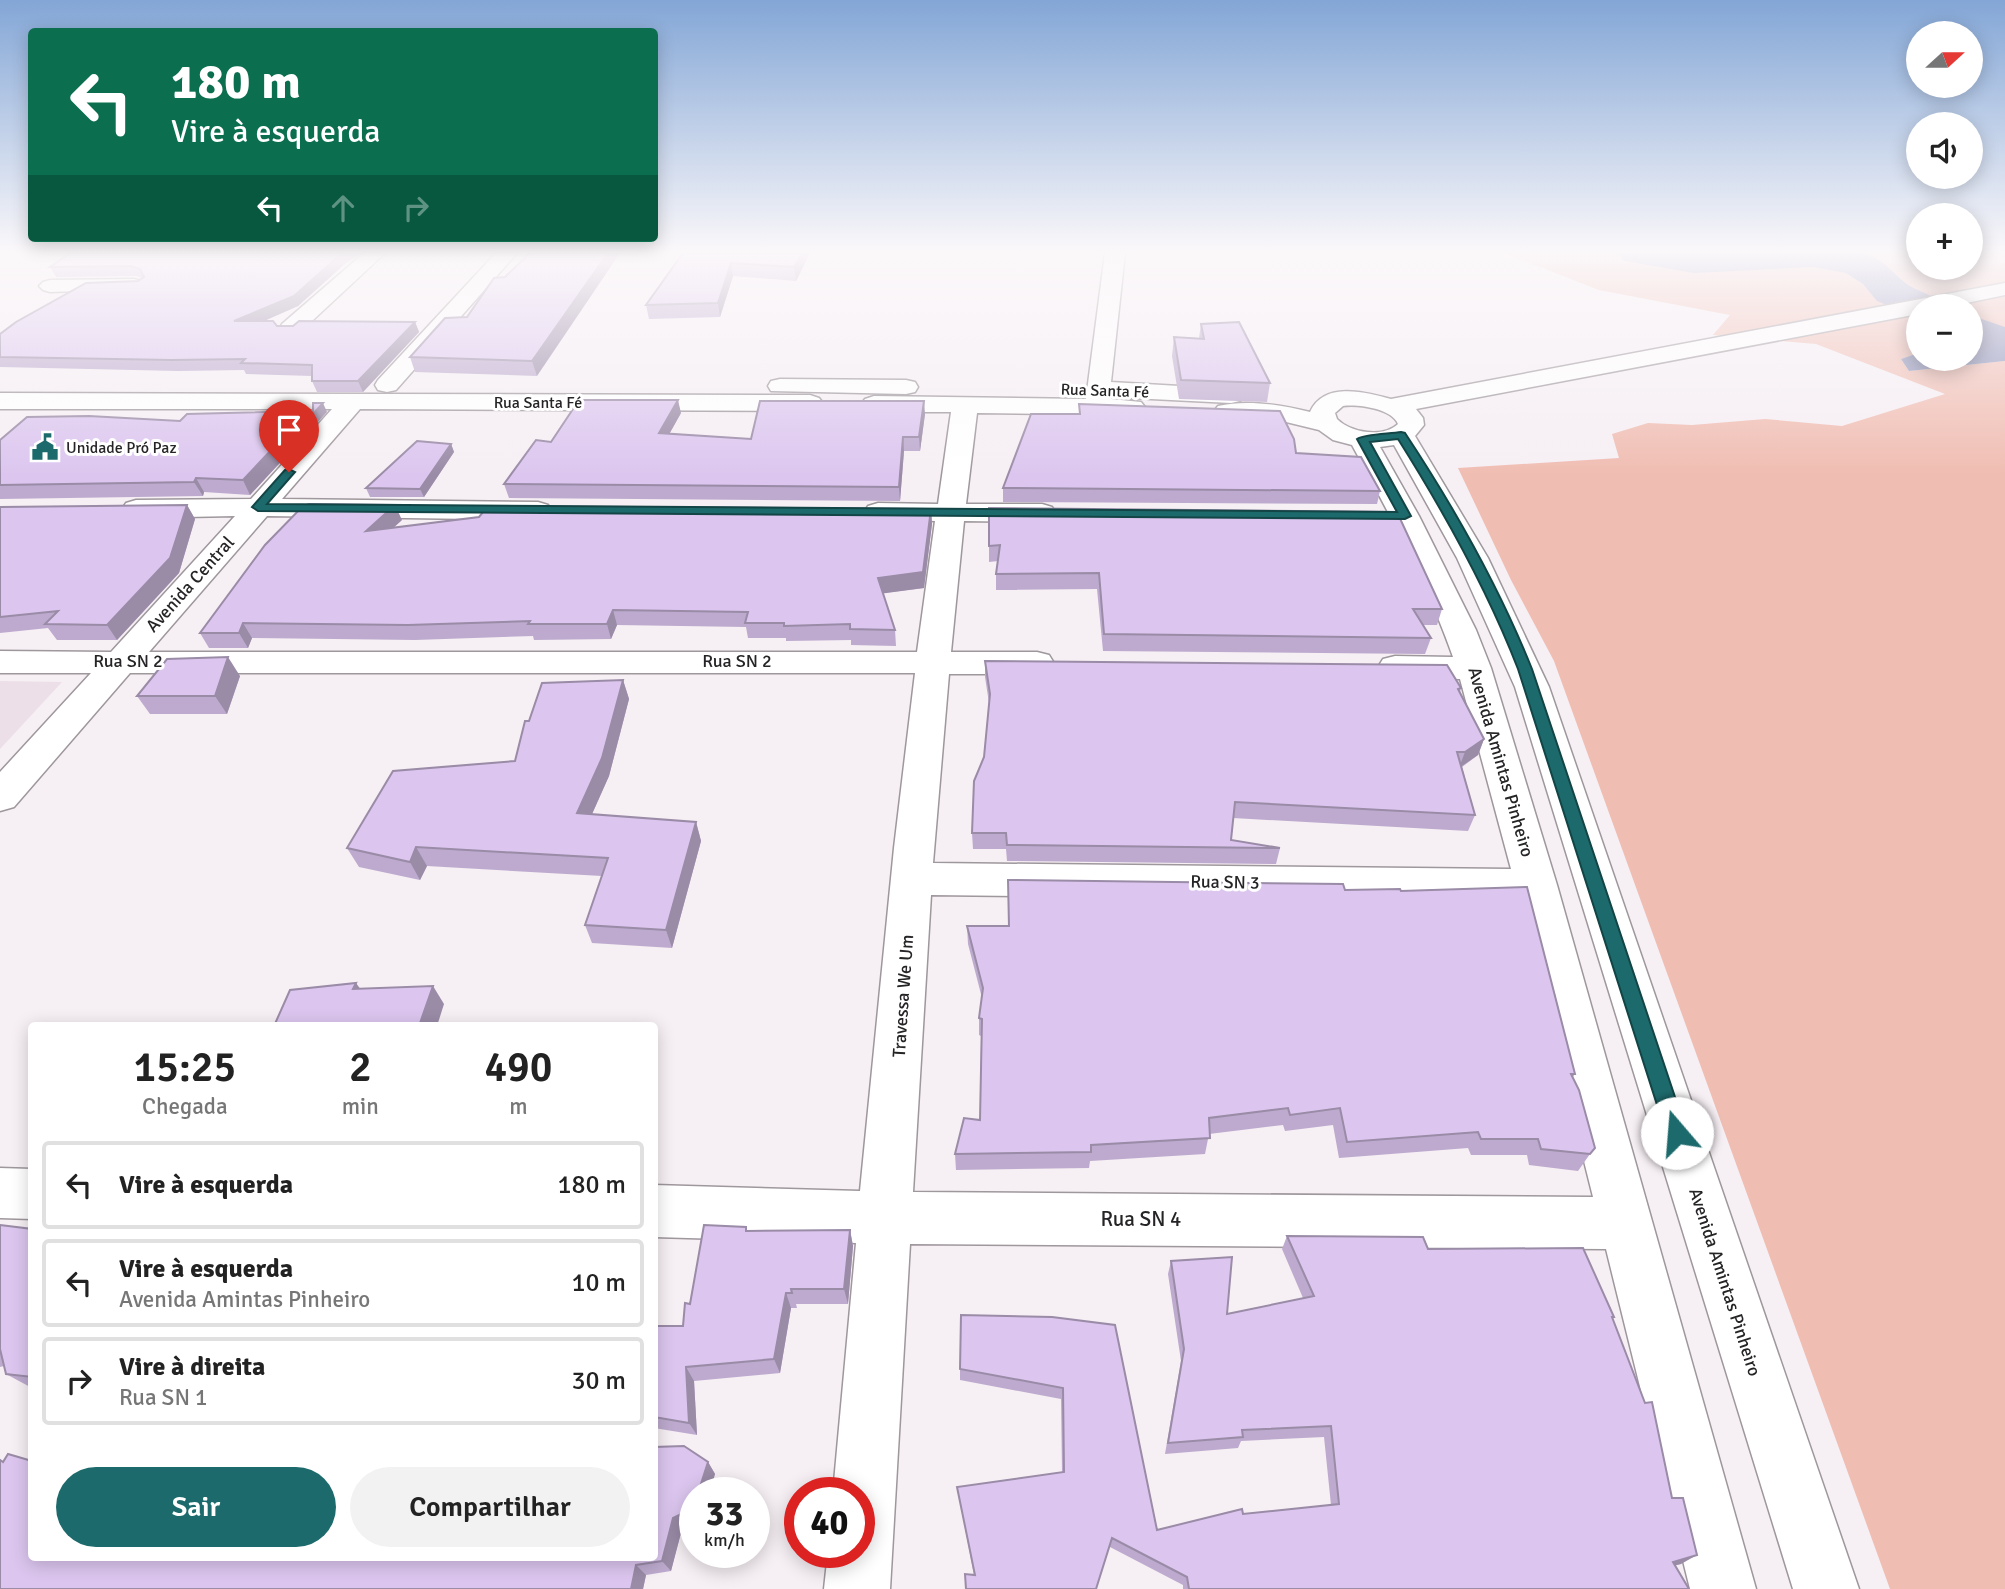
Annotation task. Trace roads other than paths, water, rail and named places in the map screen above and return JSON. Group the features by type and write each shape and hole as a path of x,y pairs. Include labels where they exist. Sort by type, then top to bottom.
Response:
{"street":[{"path":"387,384 439,327"},
{"path":"1099,397 1107,327"},
{"path":"1362,422 1821,327"},
{"name":"Rua Santa Fé","path":"0,384 387,384 965,405 1099,397"},
{"name":"Rua Santa Fé","path":"0,401 352,403 678,394 1099,397 1362,422"},
{"name":"Avenida Central","path":"0,797 352,403"},
{"name":"Travessa We Um","path":"857,1589 913,879 949,512 965,405"},
{"name":"Avenida Amintas Pinheiro","path":"1362,422 1391,516 1460,630 1474,668 1536,885 1723,1589"},
{"name":"Avenida Amintas Pinheiro","path":"1362,422 1440,496 1511,633 1532,687 1826,1589"},
{"path":"111,509 258,507 562,511"},
{"path":"852,512 1074,513"},
{"name":"Rua SN 2","path":"0,662 1073,663"},
{"path":"1363,666 1474,668"},
{"name":"Rua SN 3","path":"913,879 1536,885"},
{"path":"0,1193 28,1194"},
{"name":"Rua SN 4","path":"658,1211 886,1218 1627,1223"}],"water":[{"path":"2005,328 2005,361 1983,363 1983,334"}],"waterway":[{"path":"1983,333 2005,340"}],"place":[{"name":"Unidade Pró Paz","path":"45,447"}]}
